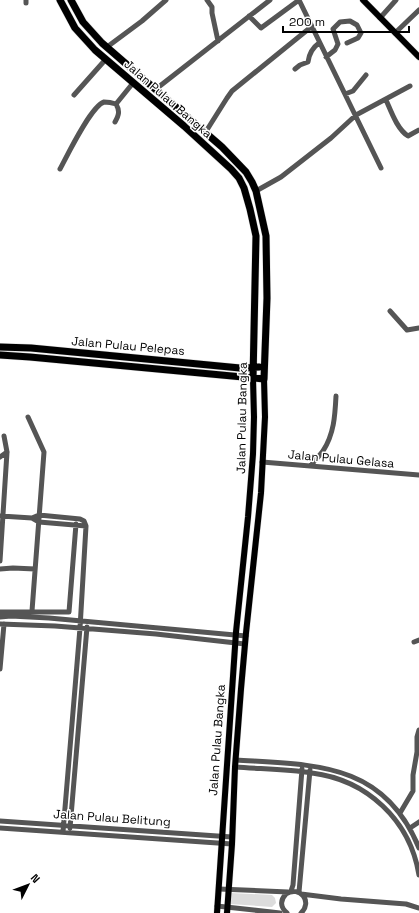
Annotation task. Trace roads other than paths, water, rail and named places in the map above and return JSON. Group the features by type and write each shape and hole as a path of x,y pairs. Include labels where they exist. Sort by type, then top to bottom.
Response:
{"highway":[{"name":"Jalan Pulau Bangka","path":"60,0 75,28 95,50 162,107 239,178 244,188 256,236 253,379"},
{"name":"Jalan Pulau Bangka","path":"71,0 83,22 107,46 222,147 246,172 256,191 266,236 267,298 264,379"},
{"path":"162,107 168,100"},
{"name":"Jalan Pulau Pelepas","path":"0,347 31,348 240,368 264,367"},
{"name":"Jalan Pulau Pelepas","path":"0,356 30,357 264,379"}],"main road":[{"path":"363,0 419,57"},
{"name":"Jalan Pulau Bangka","path":"217,913 235,643 253,454 253,379"},
{"name":"Jalan Pulau Bangka","path":"227,910 232,844 235,767 245,644 261,493 265,417 264,379"}],"street":[{"path":"107,46 142,21 166,0"},
{"path":"207,0 212,7 218,41"},
{"path":"156,89 270,0"},
{"path":"249,16 261,28 299,0 381,168"},
{"path":"380,18 396,0"},
{"path":"395,33 419,10"},
{"path":"326,57 335,50 338,44 334,29 340,22 350,21 357,25 361,33 358,38 347,43"},
{"path":"205,133 232,91 311,27"},
{"path":"295,70 300,65 308,62 308,56 319,43"},
{"path":"74,95 106,59"},
{"path":"345,94 353,91 366,75"},
{"path":"116,104 133,83"},
{"path":"256,191 281,177 331,138 356,116 410,86"},
{"path":"386,100 398,124 406,135 412,135 419,130"},
{"path":"60,169 86,121 101,104 105,102 116,104 120,110 116,122"},
{"path":"390,311 407,330 419,328"},
{"path":"311,466 324,450 333,430 336,396"},
{"path":"28,417 44,452 32,611"},
{"path":"4,436 7,452 3,481 0,562 13,568"},
{"path":"0,457 7,452"},
{"name":"Jalan Pulau Gelasa","path":"262,462 419,475"},
{"path":"32,518 39,515 80,519 84,521 86,526 80,628 63,832"},
{"path":"2,516 32,518 39,522 86,526"},
{"path":"72,620 69,612 76,524"},
{"path":"0,568 35,569"},
{"path":"0,612 69,612"},
{"path":"0,617 32,617 72,620 246,636"},
{"path":"70,833 88,622"},
{"path":"0,669 2,624 87,628 245,644"},
{"path":"400,813 413,791 413,775 419,730"},
{"path":"236,760 310,765 337,771 361,781 384,796 400,813 418,842 419,848"},
{"path":"287,913 283,909 281,902 283,897 289,892 293,885 302,764"},
{"path":"301,913 306,904 300,893 310,765"},
{"path":"235,767 309,772 329,776 354,785 384,807 397,822 409,841 419,875"},
{"name":"Jalan Pulau Belitung","path":"0,821 232,837"},
{"path":"410,828 419,822"},
{"name":"Jalan Pulau Belitung","path":"0,828 232,844"},
{"path":"219,889 289,892 342,899 406,904 419,908 417,913"},
{"path":"217,906 227,910 280,913"}]}
